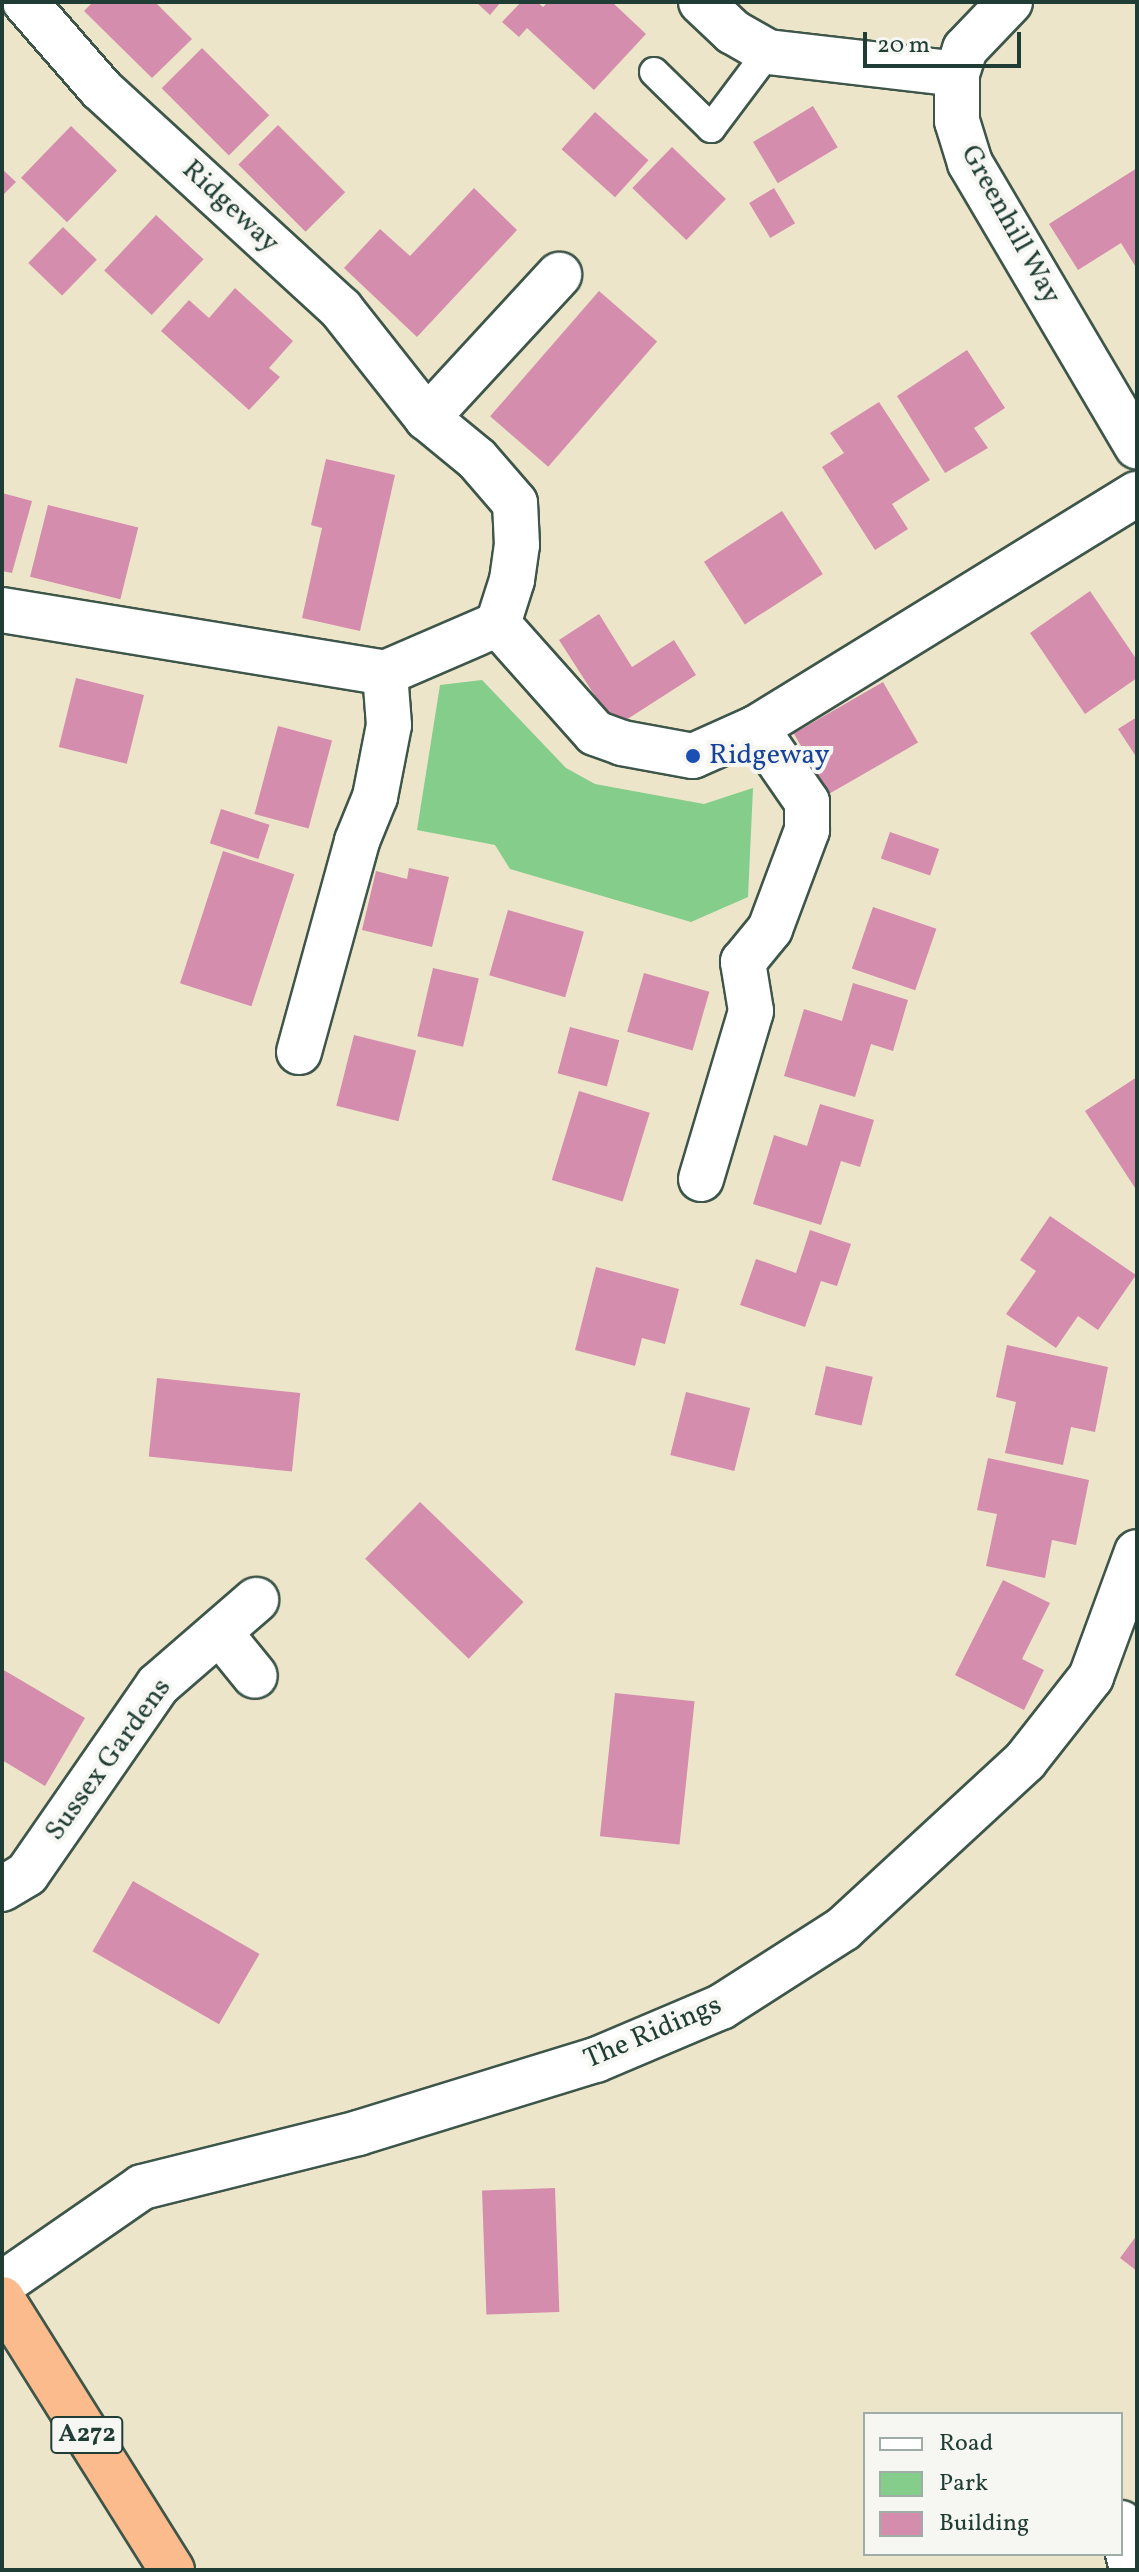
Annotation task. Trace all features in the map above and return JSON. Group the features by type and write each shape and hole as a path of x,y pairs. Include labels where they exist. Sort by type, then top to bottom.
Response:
{"highway":[{"name":"A272","path":"2,2299 172,2570"}],"street":[{"name":"Ridgeway","path":"25,2 101,89 341,309 427,418 477,459 515,503 517,545 512,580 498,624"},
{"path":"701,2 733,32 768,52 957,74"},
{"name":"Greenhill Way","path":"1010,2 965,49 957,74 957,121 970,163 1137,447"},
{"path":"427,418 559,275"},
{"path":"2,610 385,673 498,624 595,733 622,743 693,756 756,728 1137,494"},
{"path":"299,1052 357,841 375,797 389,725 385,673"},
{"path":"701,1179 751,1011 743,962 770,929 807,830 807,802 756,728"},
{"name":"The Ridings","path":"2,2284 142,2187 358,2133 596,2060 721,2007 843,1929 1025,1761 1091,1677 1137,1552"},
{"name":"Sussex Gardens","path":"2,1889 27,1874 158,1685 256,1600"},
{"path":"220,1633 255,1676"},
{"path":"1123,2532 1132,2570"}],"lane":[{"path":"654,72 711,128 768,52"}],"green space":[{"path":"482,680 566,768 595,784 704,804 753,788 748,897 691,922 510,869 495,845 417,830 440,685"}],"building":[{"path":"93,2 155,2 192,39 152,78 84,11"},
{"path":"476,2 501,2 490,15"},
{"path":"521,2 537,2 543,7 548,2 612,2 646,34 594,90 527,28 519,37 502,22"},
{"path":"202,48 269,115 229,155 162,88"},
{"path":"813,106 838,147 778,183 753,142"},
{"path":"595,112 649,160 615,197 562,149"},
{"path":"278,125 345,192 306,232 238,165"},
{"path":"71,126 117,170 67,222 21,178"},
{"path":"672,147 726,199 686,240 632,188"},
{"path":"1137,168 1137,269 1121,243 1078,270 1049,224"},
{"path":"2,169 16,182 2,196"},
{"path":"474,188 517,230 417,337 344,268 380,229 410,256"},
{"path":"774,188 795,223 770,238 749,203"},
{"path":"156,215 204,259 152,315 104,271"},
{"path":"63,227 97,260 62,296 28,263"},
{"path":"235,288 293,341 269,368 280,377 249,410 161,331 189,300 209,318"},
{"path":"599,291 657,342 548,467 490,416"},
{"path":"967,350 1005,408 974,428 988,448 945,473 897,396"},
{"path":"879,402 930,480 892,504 908,529 875,550 822,467 844,453 830,433"},
{"path":"326,459 395,475 360,631 302,618 322,528 311,525"},
{"path":"2,493 32,501 12,573 2,571"},
{"path":"48,505 138,527 120,599 30,577"},
{"path":"782,511 823,574 745,625 704,562"},
{"path":"1090,591 1137,660 1137,678 1085,714 1030,633"},
{"path":"599,614 632,667 674,640 696,675 615,727 559,640"},
{"path":"76,678 144,695 127,764 59,747"},
{"path":"883,682 918,743 829,794 794,734"},
{"path":"1137,717 1137,758 1118,729"},
{"path":"278,726 332,740 309,828 254,814"},
{"path":"221,809 270,825 258,859 210,843"},
{"path":"890,832 939,849 930,875 881,858"},
{"path":"223,851 294,874 251,1006 180,983"},
{"path":"409,868 449,877 432,947 362,930 376,871 407,879"},
{"path":"873,907 936,929 915,990 852,968"},
{"path":"508,910 584,932 565,997 489,975"},
{"path":"433,968 479,979 463,1047 417,1036"},
{"path":"644,973 709,992 693,1050 627,1032"},
{"path":"853,983 908,1000 893,1051 871,1044 855,1097 784,1076 804,1009 842,1021"},
{"path":"570,1027 619,1040 607,1087 558,1073"},
{"path":"354,1035 416,1050 398,1121 336,1106"},
{"path":"1137,1077 1137,1191 1085,1111"},
{"path":"579,1091 650,1113 623,1202 552,1180"},
{"path":"820,1104 874,1120 860,1167 841,1161 821,1225 753,1204 774,1135 807,1146"},
{"path":"1050,1216 1136,1275 1098,1330 1078,1316 1056,1348 1006,1314 1036,1271 1020,1260"},
{"path":"810,1230 851,1244 837,1286 821,1281 805,1327 740,1305 756,1259 796,1273"},
{"path":"596,1267 679,1289 665,1344 642,1338 635,1366 575,1350"},
{"path":"1007,1345 1108,1367 1095,1432 1071,1427 1063,1465 1005,1453 1016,1402 996,1397"},
{"path":"826,1366 873,1377 862,1426 815,1415"},
{"path":"157,1378 300,1393 292,1472 149,1457"},
{"path":"686,1392 750,1408 734,1471 670,1455"},
{"path":"988,1458 1089,1480 1076,1545 1052,1540 1045,1578 986,1566 997,1514 977,1510"},
{"path":"420,1502 524,1602 469,1659 365,1559"},
{"path":"1003,1580 1050,1603 1022,1659 1044,1670 1024,1710 955,1675"},
{"path":"2,1669 85,1718 45,1786 2,1760"},
{"path":"615,1693 695,1701 680,1845 600,1836"},
{"path":"133,1881 259,1954 219,2024 92,1951"},
{"path":"555,2188 559,2312 486,2314 482,2191"},
{"path":"1137,2235 1137,2271 1120,2258"}],"place":[{"name":"Ridgeway","path":"693,756"}]}
